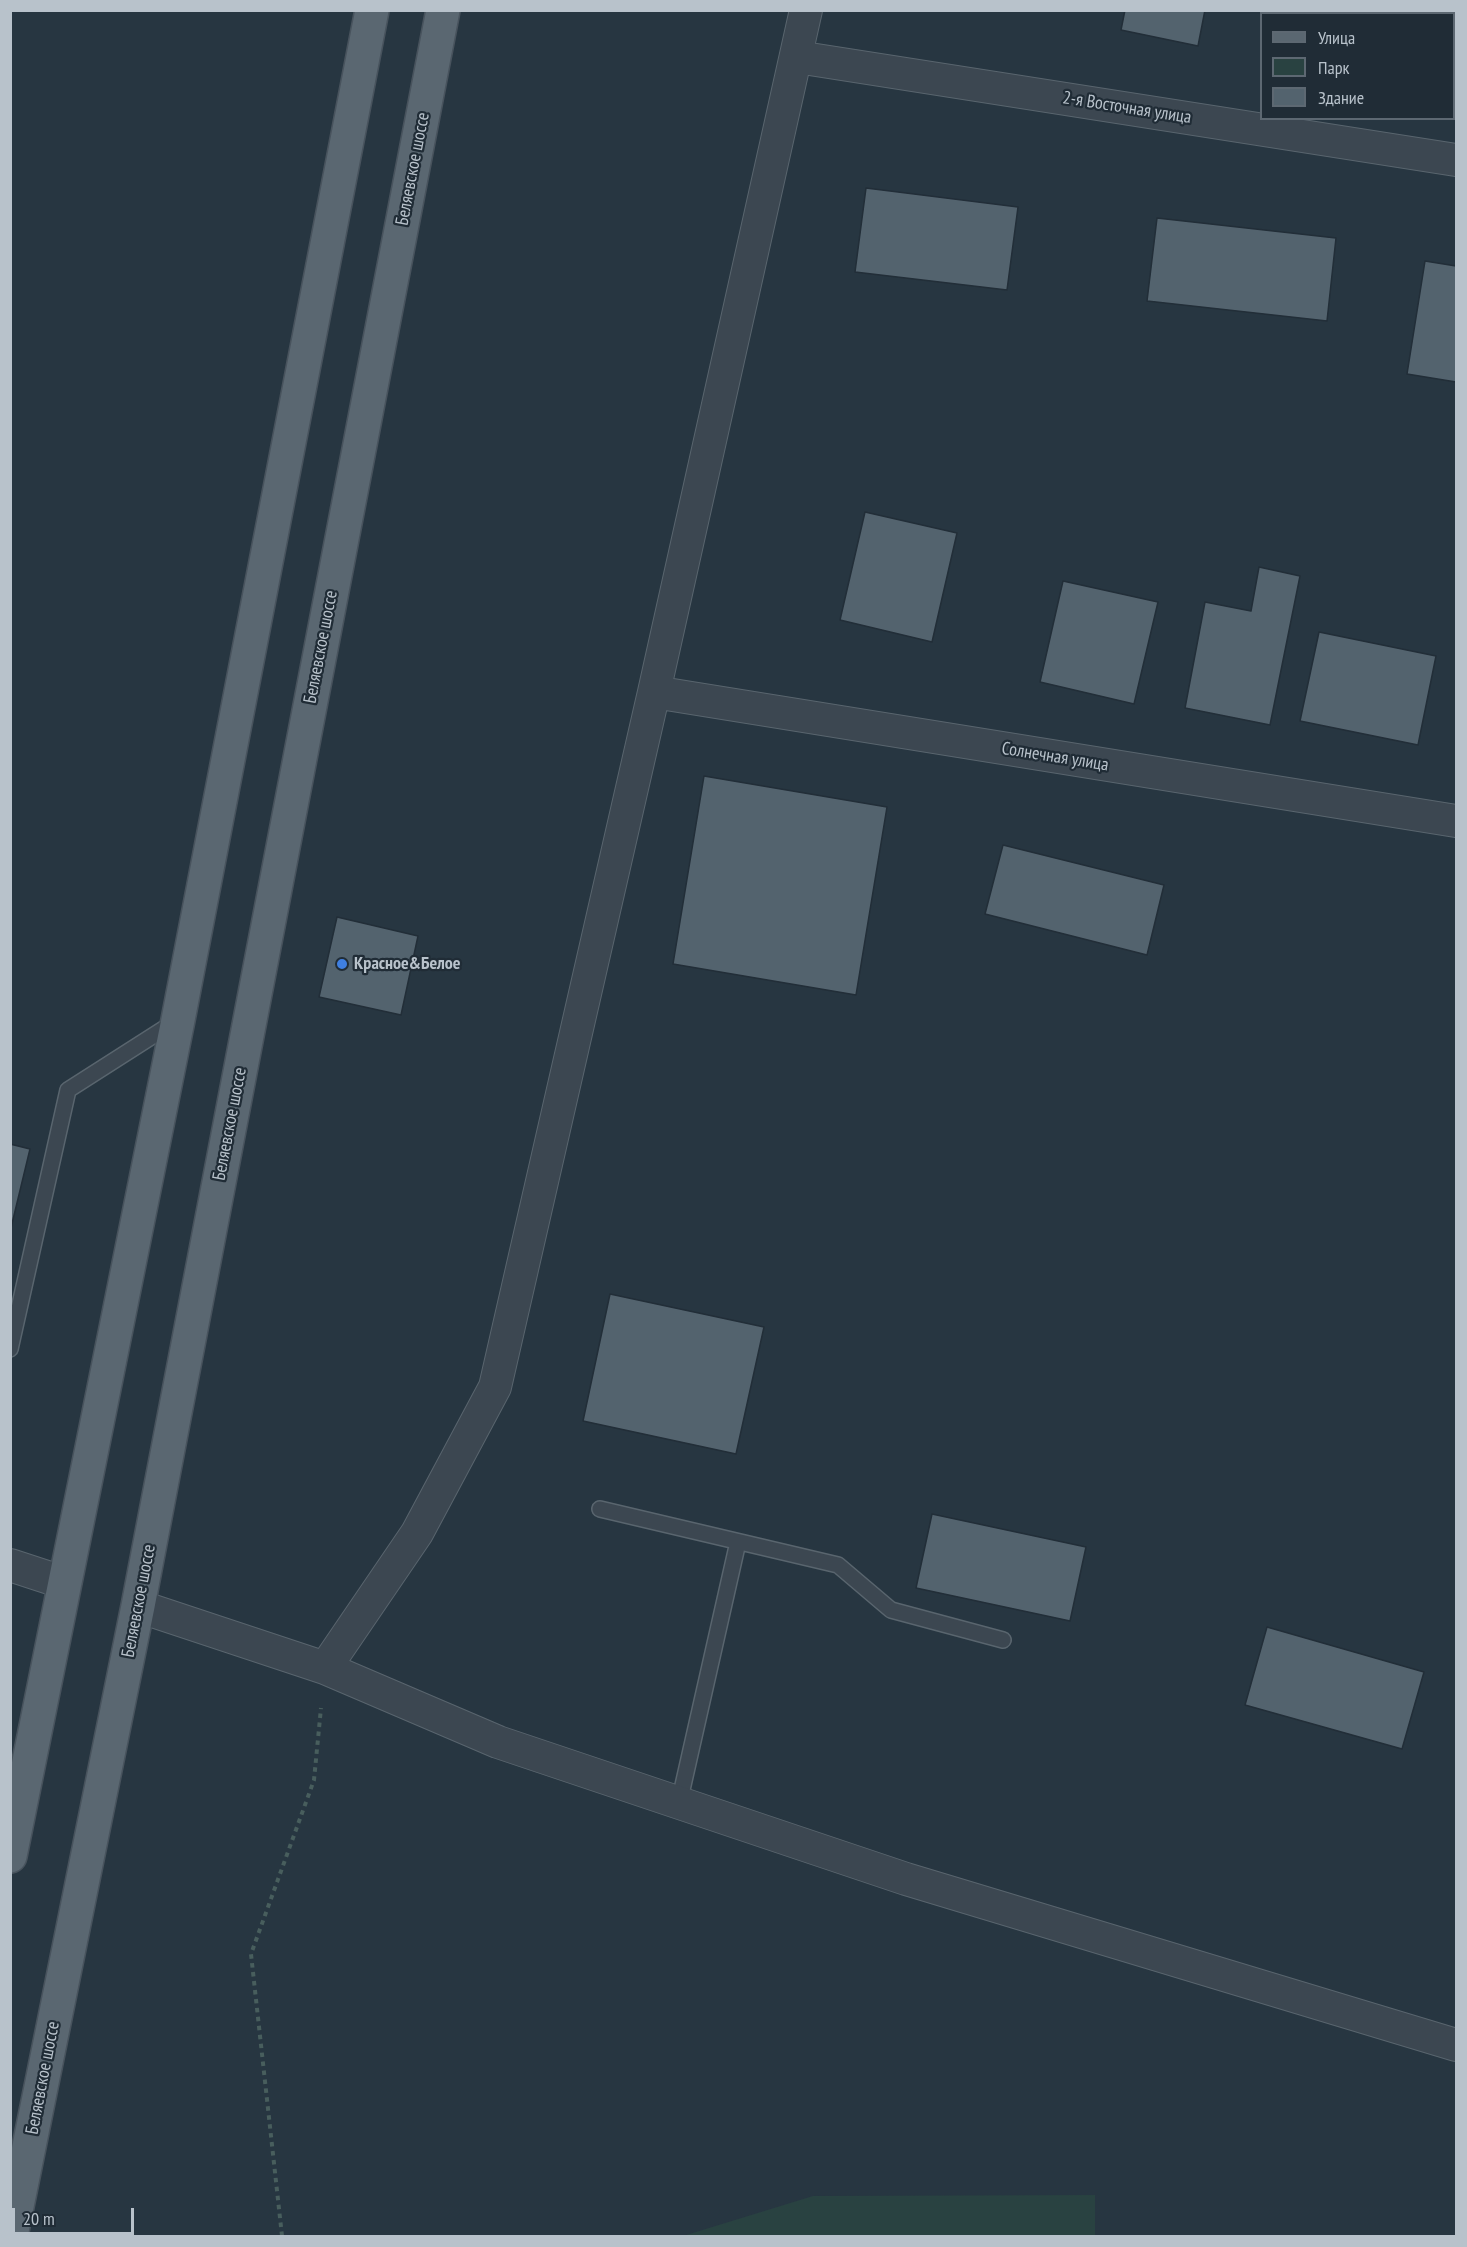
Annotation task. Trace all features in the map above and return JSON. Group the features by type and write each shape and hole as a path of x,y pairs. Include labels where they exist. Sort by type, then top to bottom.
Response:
{"main road":[{"path":"10,1856 178,1020 372,10"},
{"name":"Беляевское шоссе","path":"11,2236 138,1606 443,10"}],"street":[{"path":"325,1668 417,1533 495,1387 654,692 806,10"},
{"name":"2-я Восточная улица","path":"797,57 1456,160"},
{"name":"Солнечная улица","path":"654,692 1456,821"},
{"path":"10,1564 65,1583"},
{"path":"138,1606 325,1668 498,1742 906,1879 1456,2045"}],"lane":[{"path":"10,1349 68,1090 178,1020"},
{"path":"600,1509 838,1565 891,1610 1003,1640"},
{"path":"679,1803 738,1542"}],"path":[{"path":"282,2236 250,1954 315,1780 325,1668"}],"green space":[{"path":"1095,2195 1095,2236 683,2236 813,2196"}],"building":[{"path":"1125,10 1205,10 1198,46 1121,30"},
{"path":"1314,10 1401,10 1400,12 1314,12"},
{"path":"866,188 1018,207 1007,290 855,272"},
{"path":"1157,218 1336,238 1327,321 1147,301"},
{"path":"1425,261 1456,266 1456,382 1407,374"},
{"path":"865,512 957,533 932,642 840,620"},
{"path":"1259,567 1300,576 1270,725 1185,708 1205,602 1251,611"},
{"path":"1063,581 1158,602 1134,704 1040,682"},
{"path":"1319,632 1436,656 1418,745 1300,721"},
{"path":"704,776 887,807 856,995 673,964"},
{"path":"1003,845 1164,885 1147,955 985,914"},
{"path":"337,917 418,936 401,1015 319,997"},
{"path":"10,1144 30,1149 10,1232"},
{"path":"610,1294 764,1327 736,1454 583,1421"},
{"path":"932,1514 1086,1547 1070,1621 916,1588"},
{"path":"1267,1627 1424,1672 1402,1749 1245,1705"}],"place":[{"name":"Красное&Белое","path":"342,964"}]}
